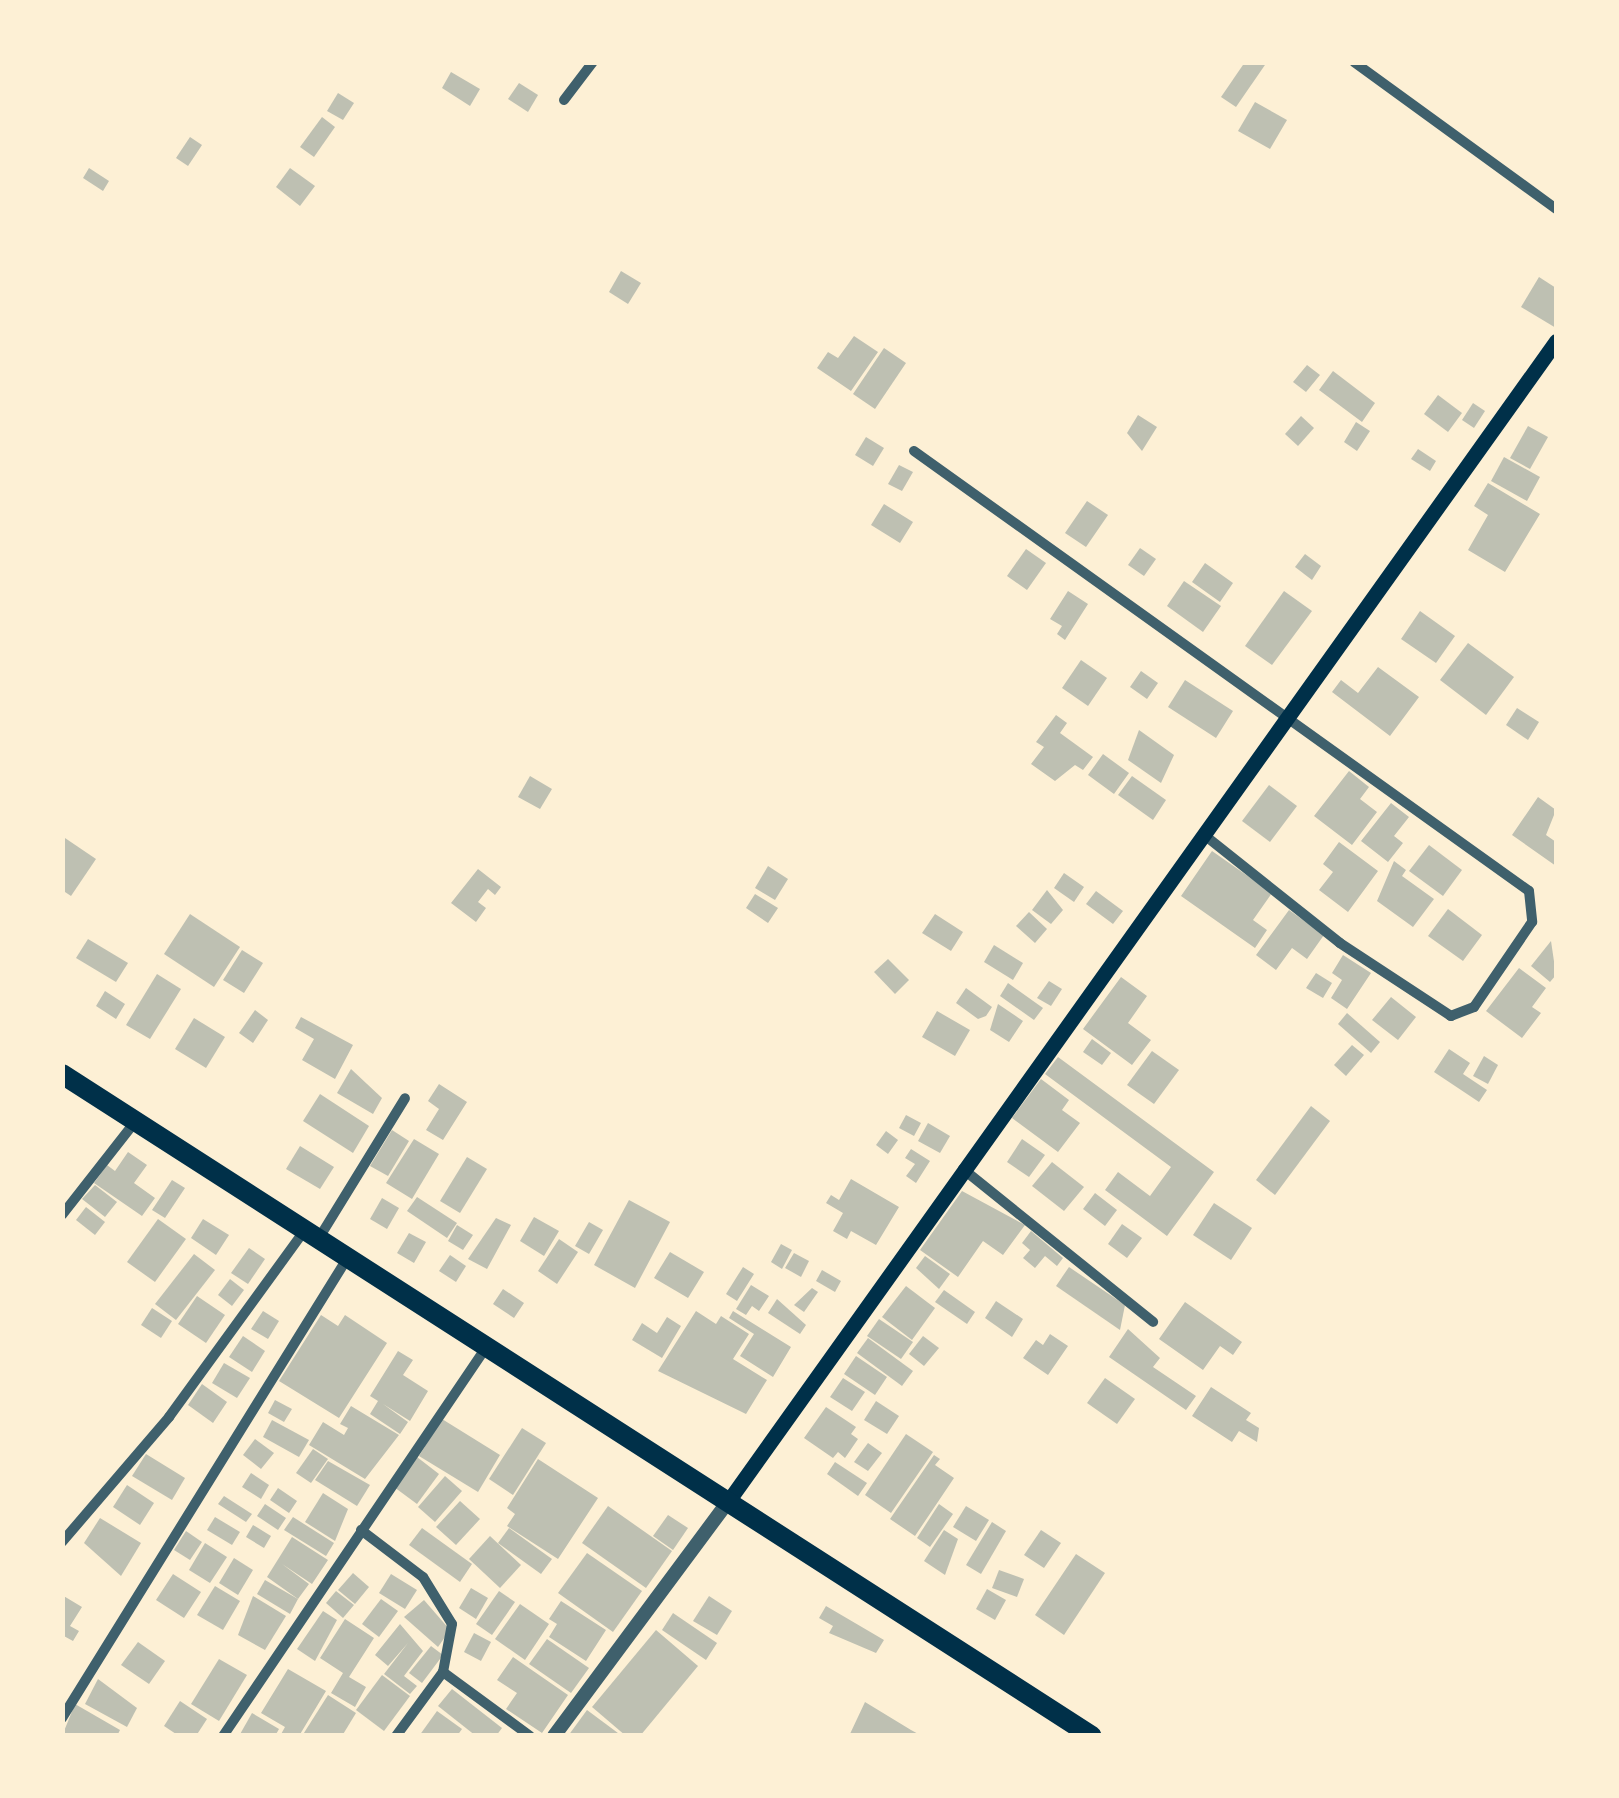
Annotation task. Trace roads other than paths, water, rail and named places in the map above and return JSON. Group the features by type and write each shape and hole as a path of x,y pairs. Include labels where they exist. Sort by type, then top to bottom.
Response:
{"highway":[{"path":"62,1074 1092,1736"}],"main road":[{"path":"729,1500 962,1168 1556,341"}],"street":[{"path":"564,100 593,62"},
{"path":"1354,62 1556,209"},
{"path":"914,451 1534,899 1532,922 1474,1007 1451,1016 1433,1009 1204,835"},
{"path":"62,1542 168,1417 312,1234 405,1098"},
{"path":"62,1215 135,1121"},
{"path":"962,1168 1153,1322"},
{"path":"62,1718 348,1257"},
{"path":"223,1736 487,1347"},
{"path":"554,1736 729,1500"},
{"path":"361,1530 439,1596 452,1624 443,1672 396,1736"},
{"path":"443,1672 530,1736"}]}
